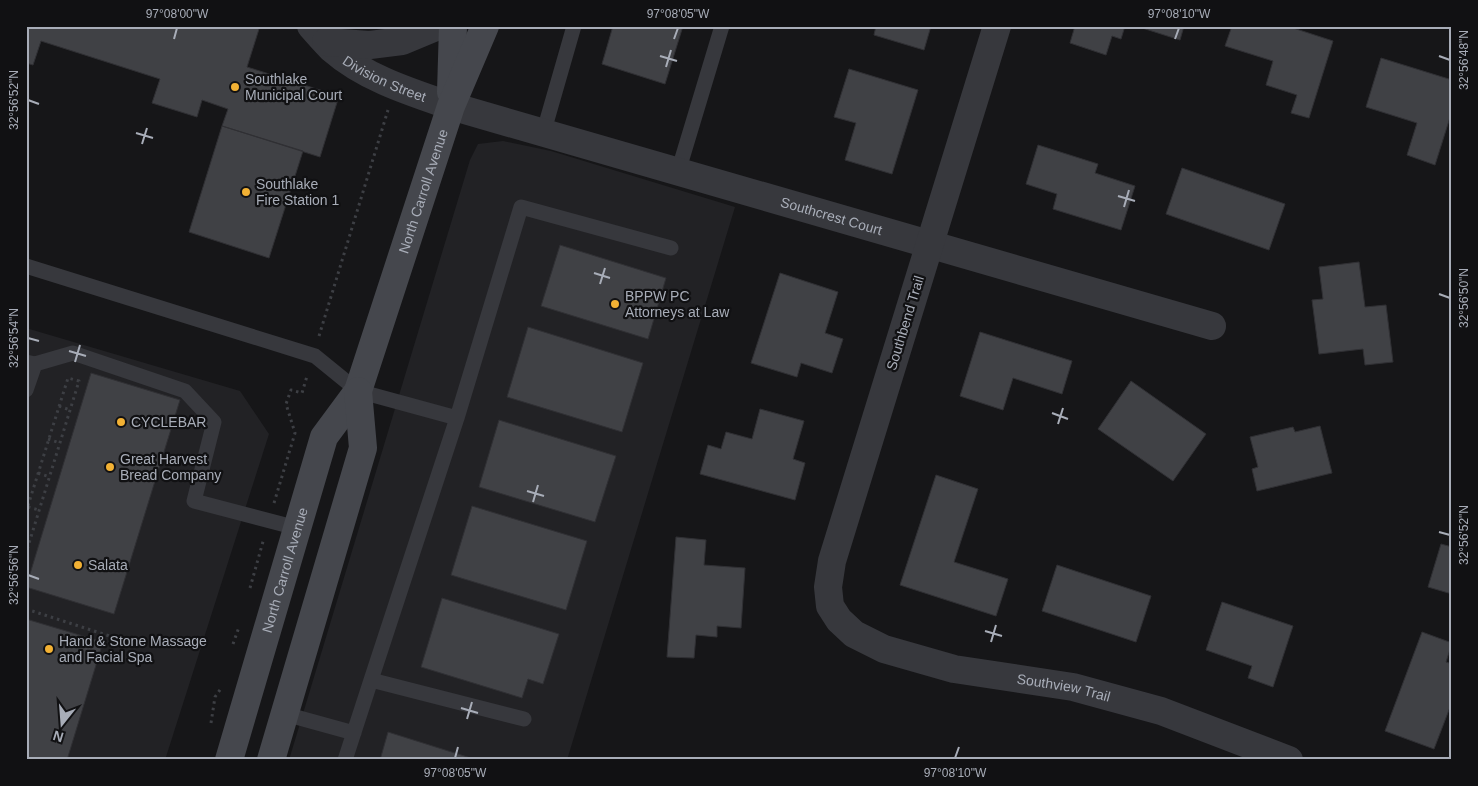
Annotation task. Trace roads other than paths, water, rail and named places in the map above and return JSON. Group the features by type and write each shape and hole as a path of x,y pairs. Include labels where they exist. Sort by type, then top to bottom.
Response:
{"main road":[{"name":"North Carroll Avenue","path":"451,106 453,26"},
{"name":"North Carroll Avenue","path":"228,760 324,438 358,391 451,106 485,26"},
{"name":"North Carroll Avenue","path":"271,760 363,448 358,391"}],"street":[{"name":"Division Street","path":"318,34 370,45 402,41 438,26"},
{"name":"Southbend Trail","path":"839,620 830,606 828,587 832,561 998,26"},
{"name":"Division Street","path":"318,34 346,58 396,87 451,106"},
{"name":"Southcrest Court","path":"451,106 1212,326"},
{"name":"Southview Trail","path":"839,620 854,634 884,649 954,669 1073,687 1161,711 1289,760"}],"lane":[{"path":"544,134 574,26"},
{"path":"678,172 722,26"},
{"path":"345,760 457,418 521,208 671,248"},
{"path":"26,266 313,356 358,391 457,418"},
{"path":"26,390 30,363 73,353 185,391 214,422 194,501 298,528"},
{"path":"371,680 524,719"},
{"path":"285,714 354,733"}],"place":[{"name":"Southlake Municipal Court","path":"235,87"},
{"name":"Southlake Fire Station 1","path":"246,192"},
{"name":"BPPW PC Attorneys at Law","path":"615,304"},
{"name":"CYCLEBAR","path":"121,422"},
{"name":"Great Harvest Bread Company","path":"110,467"},
{"name":"Salata","path":"78,565"},
{"name":"Hand & Stone Massage and Facial Spa","path":"49,649"}]}
